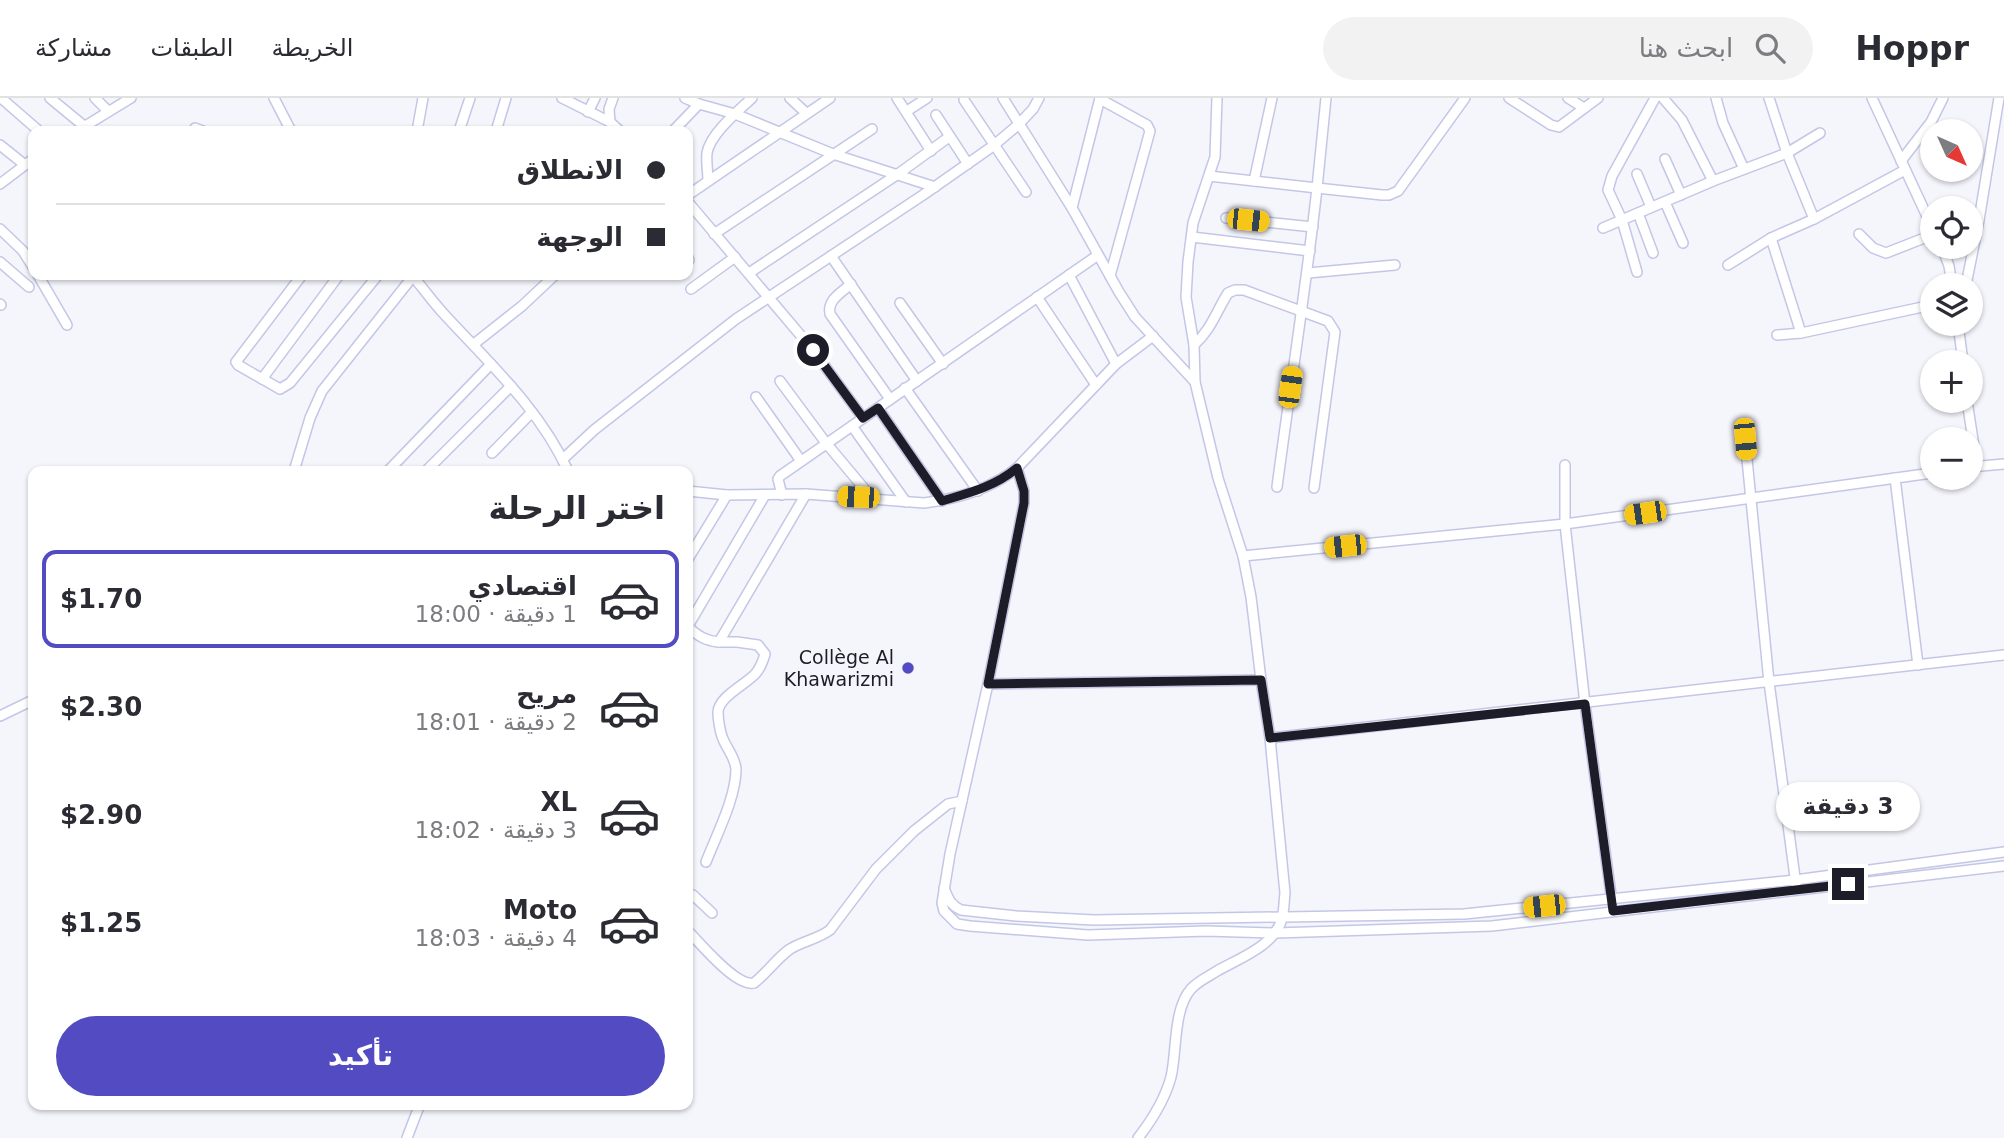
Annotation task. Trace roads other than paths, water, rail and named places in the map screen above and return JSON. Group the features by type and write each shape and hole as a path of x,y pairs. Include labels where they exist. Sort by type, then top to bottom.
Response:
{"street":[{"path":"1,98 33,126"},
{"path":"50,98 78,126"},
{"path":"95,98 108,111"},
{"path":"86,126 131,98"},
{"path":"274,98 288,126"},
{"path":"418,126 423,98"},
{"path":"462,126 470,98"},
{"path":"498,126 506,98"},
{"path":"562,98 614,126"},
{"path":"588,112 595,98"},
{"path":"610,122 609,109 613,98"},
{"path":"685,98 735,114 834,154 934,187"},
{"path":"790,98 806,113"},
{"path":"693,192 830,98"},
{"path":"897,98 931,151"},
{"path":"907,111 927,98"},
{"path":"1003,98 1072,208 1135,317 1195,382"},
{"path":"562,459 692,352 993,146 1019,124 1039,98"},
{"path":"1072,208 1100,98 1147,125 1150,131 1110,275"},
{"path":"1138,1138 1168,1088 1186,995 1199,981 1258,948 1276,933 1282,918 1285,893 1270,738 1251,597 1243,556 1218,478 1195,382 1194,345 1186,297 1193,223 1215,157 1217,98"},
{"path":"1277,487 1300,312 1308,274 1326,98"},
{"path":"1509,98 1551,125 1559,127 1598,98"},
{"path":"1568,98 1584,108"},
{"path":"1637,272 1622,220 1608,190 1609,181 1655,98"},
{"path":"1662,98 1682,120 1713,181"},
{"path":"1716,98 1723,123 1744,169"},
{"path":"1769,98 1787,153 1814,219"},
{"path":"1872,98 1920,201"},
{"path":"1728,265 1771,238 1814,219 1903,165 1943,98"},
{"path":"1254,181 1268,99"},
{"path":"708,181 707,152 710,144 746,100"},
{"path":"964,100 1026,192"},
{"path":"1209,176 1390,195 1398,191 1461,100"},
{"path":"1981,196 2001,100"},
{"path":"678,126 699,104"},
{"path":"936,115 968,164"},
{"path":"714,234 872,129"},
{"path":"1603,228 1787,153 1819,133"},
{"path":"748,273 949,137"},
{"path":"0,145 28,161"},
{"path":"1665,159 1681,195"},
{"path":"0,184 28,163"},
{"path":"1637,174 1651,207"},
{"path":"1665,202 1683,243"},
{"path":"693,208 813,350 863,418"},
{"path":"1638,213 1653,253"},
{"path":"1226,218 1313,227"},
{"path":"0,229 28,259"},
{"path":"1859,234 1873,248 1886,253 1920,240"},
{"path":"1192,237 1310,251"},
{"path":"1771,238 1801,333"},
{"path":"782,495 778,484 780,475 1098,255"},
{"path":"831,256 917,380"},
{"path":"691,289 735,257"},
{"path":"0,262 29,287"},
{"path":"1308,274 1395,265"},
{"path":"1069,275 1116,364"},
{"path":"41,280 67,325"},
{"path":"298,280 236,362 275,387 284,388 374,280"},
{"path":"262,379 335,280"},
{"path":"296,466 310,418 322,391 409,280"},
{"path":"417,280 532,412 566,466"},
{"path":"474,344 550,280"},
{"path":"850,284 831,301 830,314 890,399"},
{"path":"1194,345 1208,330 1228,293 1235,290 1244,290 1328,321 1335,332 1314,488"},
{"path":"1037,297 1096,385"},
{"path":"901,303 943,364"},
{"path":"1776,335 1801,333 1920,308"},
{"path":"693,492 727,495 806,494 906,502 942,501 978,491 1017,468 1116,364 1153,336"},
{"path":"393,466 491,364"},
{"path":"780,381 826,443 872,498"},
{"path":"431,466 511,386"},
{"path":"905,388 978,491"},
{"path":"755,397 801,461"},
{"path":"878,408 942,501"},
{"path":"492,453 532,412"},
{"path":"852,426 906,502"},
{"path":"1745,439 1769,682 1796,890"},
{"path":"1983,466 2004,464"},
{"path":"1565,465 1565,524 1585,704 1613,911"},
{"path":"1017,468 1024,491 1024,503 944,887 944,912 957,924 1088,934 1206,931 1276,933 1492,926 2004,866"},
{"path":"1243,556 1565,524 1920,475"},
{"path":"1895,478 1918,665"},
{"path":"719,642 806,494"},
{"path":"693,551 727,495"},
{"path":"693,618 765,495"},
{"path":"693,632 710,641 758,645 765,654 755,674 728,695 720,705 718,712 721,733 736,768 730,799 705,862"},
{"path":"1270,738 2004,655"},
{"path":"988,684 1261,680"},
{"path":"0,716 28,702"},
{"path":"693,936 733,975 749,985 754,983 788,951 830,930 876,869 914,831 948,804 962,801"},
{"path":"944,887 949,900 961,910 1105,920 1464,914 1795,880 2004,852"},
{"path":"693,895 712,913"},
{"path":"407,1138 418,1110"}],"place":[{"name":"Collège Al Khawarizmi","path":"908,668"}]}
